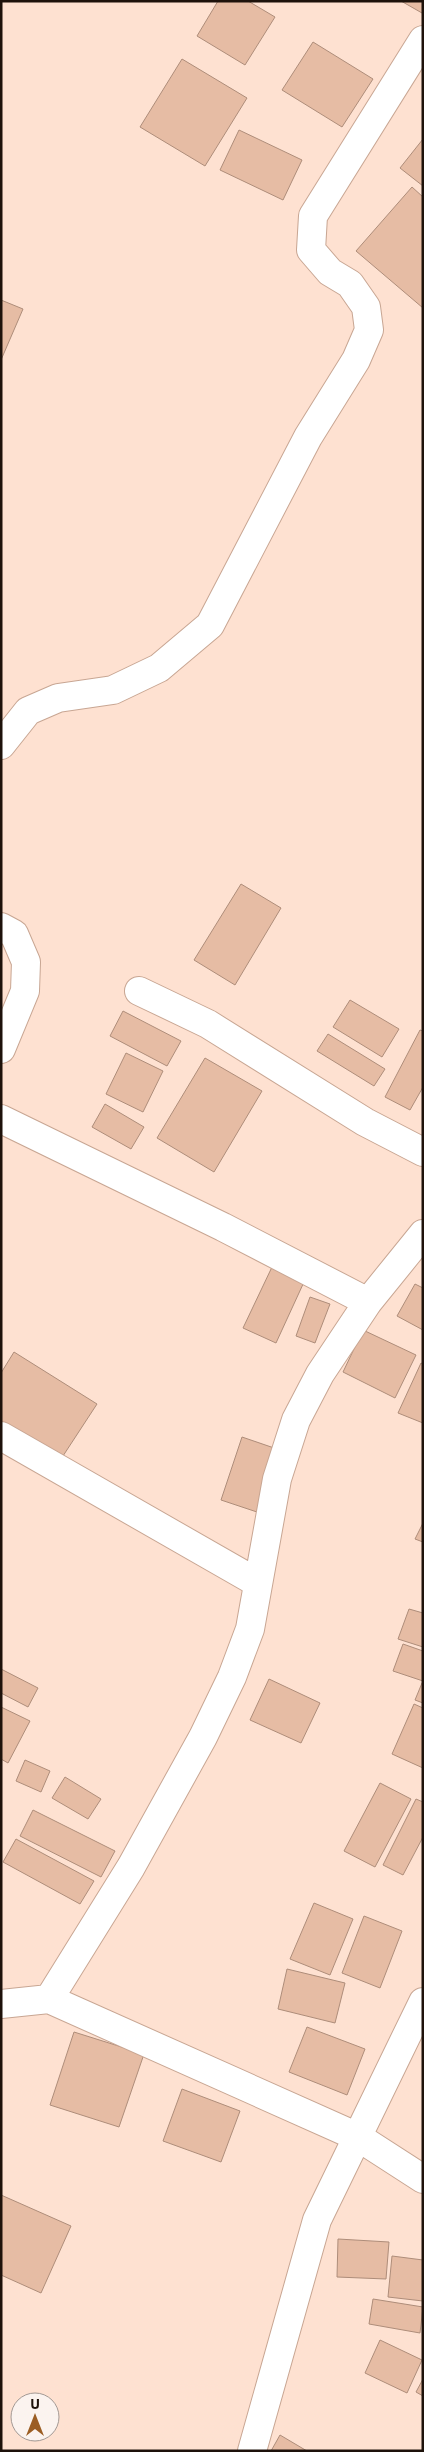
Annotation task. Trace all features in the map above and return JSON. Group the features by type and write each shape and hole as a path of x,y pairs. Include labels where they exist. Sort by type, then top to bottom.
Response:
{"street":[{"path":"1,745 28,711 58,698 113,690 159,668 210,625 308,437 356,360 369,330 366,307 350,284 330,272 311,250 313,216 423,40"},
{"path":"1,927 14,934 26,962 24,991 1,1049"},
{"path":"139,991 208,1024 365,1122 423,1152"},
{"path":"1,1119 223,1227 368,1302"},
{"path":"49,1999 131,1868 203,1737 232,1677 250,1629 277,1479 296,1420 320,1374 368,1302 423,1234"},
{"path":"1,1436 258,1583"},
{"path":"1,2004 49,1999 358,2137 423,2179"},
{"path":"252,2451 317,2220 423,2002"}],"building":[{"path":"218,1 248,1 275,17 245,65 197,36"},
{"path":"401,1 423,1 423,13 422,13"},
{"path":"313,42 373,79 342,127 282,90"},
{"path":"182,59 247,98 205,166 140,127"},
{"path":"239,130 302,160 283,200 220,170"},
{"path":"423,139 423,186 400,168"},
{"path":"412,187 423,197 423,308 356,251"},
{"path":"1,300 23,309 1,360"},
{"path":"241,884 281,908 235,985 194,960"},
{"path":"350,1000 399,1029 382,1057 333,1027"},
{"path":"123,1011 181,1041 167,1066 110,1036"},
{"path":"420,1030 423,1031 423,1087 410,1110 385,1097"},
{"path":"328,1034 385,1069 374,1086 317,1051"},
{"path":"126,1053 163,1071 143,1112 106,1094"},
{"path":"205,1058 262,1091 214,1172 157,1138"},
{"path":"105,1104 144,1127 131,1149 92,1127"},
{"path":"272,1267 304,1282 276,1343 243,1328"},
{"path":"415,1284 423,1288 423,1330 397,1316"},
{"path":"310,1297 330,1304 315,1343 296,1336"},
{"path":"363,1330 416,1355 395,1398 343,1372"},
{"path":"14,1352 97,1404 61,1459 1,1422 1,1373"},
{"path":"421,1363 423,1364 423,1423 398,1413"},
{"path":"242,1437 277,1449 257,1512 221,1500"},
{"path":"423,1523 423,1542 415,1539"},
{"path":"409,1609 423,1613 423,1647 398,1639"},
{"path":"403,1644 423,1651 423,1681 393,1671"},
{"path":"1,1669 38,1688 28,1707 1,1693"},
{"path":"269,1679 320,1703 301,1743 250,1720"},
{"path":"423,1683 423,1703 415,1700"},
{"path":"414,1704 423,1708 423,1768 392,1754"},
{"path":"1,1707 30,1721 8,1763 1,1759"},
{"path":"25,1760 50,1771 41,1792 16,1781"},
{"path":"65,1777 101,1799 88,1819 52,1798"},
{"path":"380,1783 411,1799 375,1867 344,1851"},
{"path":"416,1799 423,1802 423,1837 403,1875 383,1865"},
{"path":"33,1810 115,1851 101,1877 20,1836"},
{"path":"16,1839 94,1881 80,1904 3,1862"},
{"path":"314,1903 353,1919 330,1975 290,1959"},
{"path":"364,1916 402,1931 380,1988 342,1973"},
{"path":"287,1969 345,1983 335,2023 278,2009"},
{"path":"307,2027 365,2049 347,2095 289,2072"},
{"path":"74,2032 144,2054 119,2127 50,2105"},
{"path":"182,2089 240,2111 221,2162 163,2141"},
{"path":"1,2195 71,2226 41,2293 1,2275"},
{"path":"338,2239 389,2242 386,2279 337,2277"},
{"path":"392,2256 423,2260 423,2301 388,2297"},
{"path":"373,2299 423,2307 420,2333 369,2324"},
{"path":"380,2340 422,2360 407,2393 365,2373"},
{"path":"423,2379 423,2396 416,2392"},
{"path":"280,2435 307,2451 271,2451"}]}
